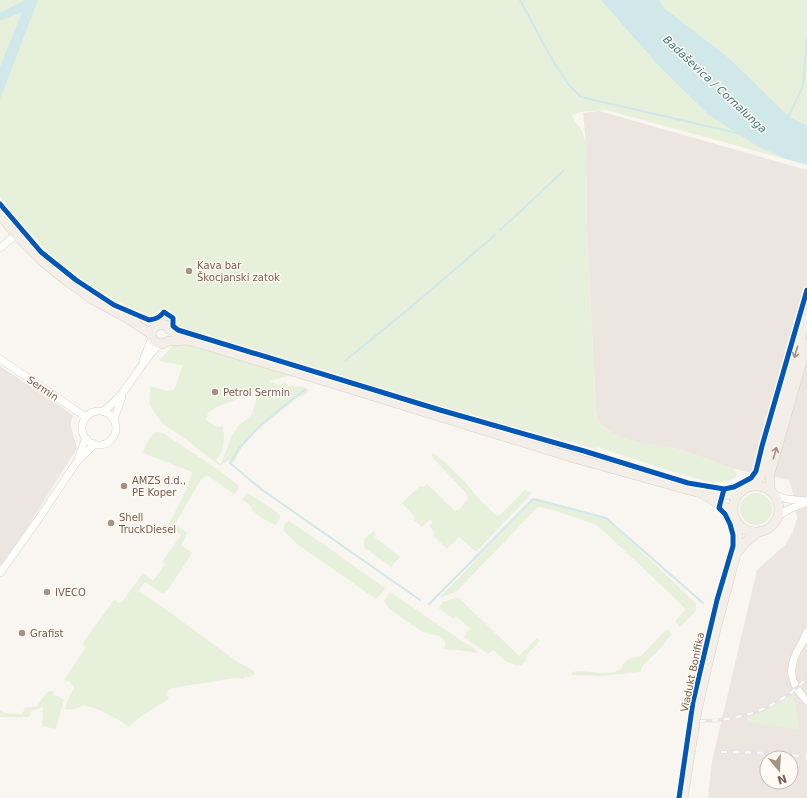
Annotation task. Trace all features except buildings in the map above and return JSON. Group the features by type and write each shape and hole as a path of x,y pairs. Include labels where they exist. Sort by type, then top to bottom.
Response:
{"main road":[{"path":"0,215 16,235 41,260 92,300 128,318 152,336 156,342 188,340"},
{"path":"152,336 152,329 162,324 169,330 188,340 574,458 700,493 722,495 733,494 745,489 760,486 766,488 772,493 779,508 777,518 771,526 758,532 746,530 737,523 732,511 734,500 737,495 745,489 756,482 760,477 807,315"},
{"path":"128,318 156,326"},
{"path":"164,342 170,336 169,330"},
{"path":"772,493 770,473 807,344"},
{"path":"700,493 732,511"},
{"path":"683,798 703,683 736,554 738,538 737,523"},
{"path":"736,554 745,543 754,537 758,532"}],"street":[{"path":"0,248 16,235"},
{"path":"138,371 152,336"},
{"path":"103,411 114,403 124,392 152,353 164,342"},
{"name":"Sermin","path":"0,359 86,417"},
{"path":"114,419 124,392"},
{"path":"103,411 110,414 114,419 116,423 116,431 112,438 106,443 95,444 86,438 82,428 86,417 94,412 103,411"},
{"path":"78,460 86,438"},
{"path":"0,573 78,460 95,444"},
{"path":"772,493 787,500 807,502"},
{"path":"777,518 786,510 807,502"},
{"path":"807,632 793,658 791,666 794,684 807,701"}],"shaded area":[{"path":"599,111 807,170 807,798 708,798 712,761 757,570 785,545 793,532 797,518 792,489 789,480 734,469 682,450 619,437 602,426 597,418 587,231 586,143 583,113"},
{"path":"0,366 73,415 71,427 77,448 0,571"}],"green space":[{"path":"0,0 807,0 807,165 607,110 580,112 572,115 582,130 586,143 587,231 597,418 602,426 619,437 682,450 734,469 737,473 736,477 730,480 713,483 597,447 596,449 486,420 367,385 245,348 151,317 123,305 94,288 53,258 0,197"},
{"path":"174,341 293,375 268,381 279,385 283,384 284,382 288,386 305,387 309,390 306,394 297,398 255,432 243,445 234,462 227,461 220,466 163,424 149,403 150,386 167,391 174,390 183,365 159,361","holes":["257,390 258,397 252,414 238,426 232,435 221,464 215,460 219,457 223,449 223,426 217,427 206,420 208,413 216,407"]},
{"path":"157,432 163,433 220,471 238,485 239,488 234,494 207,475 200,481 175,524 187,533 181,545 192,553 168,590 164,593 145,582 138,591 236,661 254,671 254,675 249,677 246,676 243,679 235,678 172,688 167,694 169,699 140,717 129,727 107,713 89,706 83,705 79,708 70,710 65,709 74,687 69,681 64,680 86,647 82,644 114,600 119,603 122,602 143,573 153,581 165,564 162,562 181,535 168,526 187,488 192,472 143,453 150,438"},
{"path":"433,453 448,465 466,483 478,498 497,516 501,514 525,490 532,493 476,552 459,537 447,549 433,535 435,532 429,526 433,522 430,519 422,527 414,520 414,516 402,503 420,486 423,487 427,484 455,511 460,509 468,498 466,493 431,456"},
{"path":"247,493 278,513 280,517 276,525 263,519 252,510 250,505 242,500"},
{"path":"753,493 759,493 769,500 772,509 771,515 765,522 759,525 753,525 743,518 740,512 740,506 747,496"},
{"path":"534,498 603,517 614,525 696,604 696,611 680,627 675,621 686,609 607,534 595,524 540,507 537,508 456,592 439,598"},
{"path":"289,521 385,588 382,593 376,599 297,544 283,530 285,524"},
{"path":"374,531 375,537 400,557 391,567 365,548 365,538"},
{"path":"390,592 478,653 444,649 446,642 441,637 423,632 389,608 384,601"},
{"path":"458,597 519,656 537,638 540,641 527,654 525,662 518,666 505,661 494,650 488,654 464,637 468,630 471,629 456,616 454,619 438,608 443,602"},
{"path":"667,629 672,634 656,653 643,665 640,672 602,676 572,675 572,672 577,671 606,673 619,670 628,660 640,657"},
{"path":"54,691 53,695 64,699 56,729 42,726 43,707 32,711 29,717 0,717 0,710 5,713 22,714 25,708 37,706 47,692"},
{"path":"794,694 800,730 748,722 747,718 767,710"}],"water":[{"path":"25,0 38,0 0,99 0,67 22,12 0,21 0,13"},
{"name":"Badaševica / Cornalunga","path":"601,0 659,0 664,8 730,59 788,116 807,126 807,165 784,158 757,146 709,115 659,66"}],"waterway":[{"path":"520,0 553,61 569,85 581,97 737,133"},
{"path":"788,117 803,86 807,36"},
{"path":"500,230 563,171"},
{"path":"346,360 495,235"},
{"path":"305,390 262,424 239,448 230,463 261,489 420,600"},
{"path":"429,604 533,499 606,518 703,603"},
{"path":"787,682 787,687"}],"railway":[{"path":"700,721 730,718 758,711 772,705 784,697 807,678"},
{"path":"721,752 775,753 807,757"}],"cycle path":[{"path":"0,204 41,252 76,280 114,305 149,320 161,316 164,312 173,318 173,326 178,330 440,410 584,451 688,483 724,489 734,487 751,478 756,471 807,290"},
{"name":"Viadukt Bonifika","path":"679,798 693,702 717,600 733,546 733,535 730,524 725,514 719,508 724,489"}],"place":[{"name":"Kava bar Škocjanski zatok","path":"189,271"},
{"name":"Petrol Sermin","path":"215,392"},
{"name":"AMZS d.d., PE Koper","path":"124,486"},
{"name":"Shell TruckDiesel","path":"111,523"},
{"name":"IVECO","path":"47,592"},
{"name":"Grafist","path":"22,633"}]}
